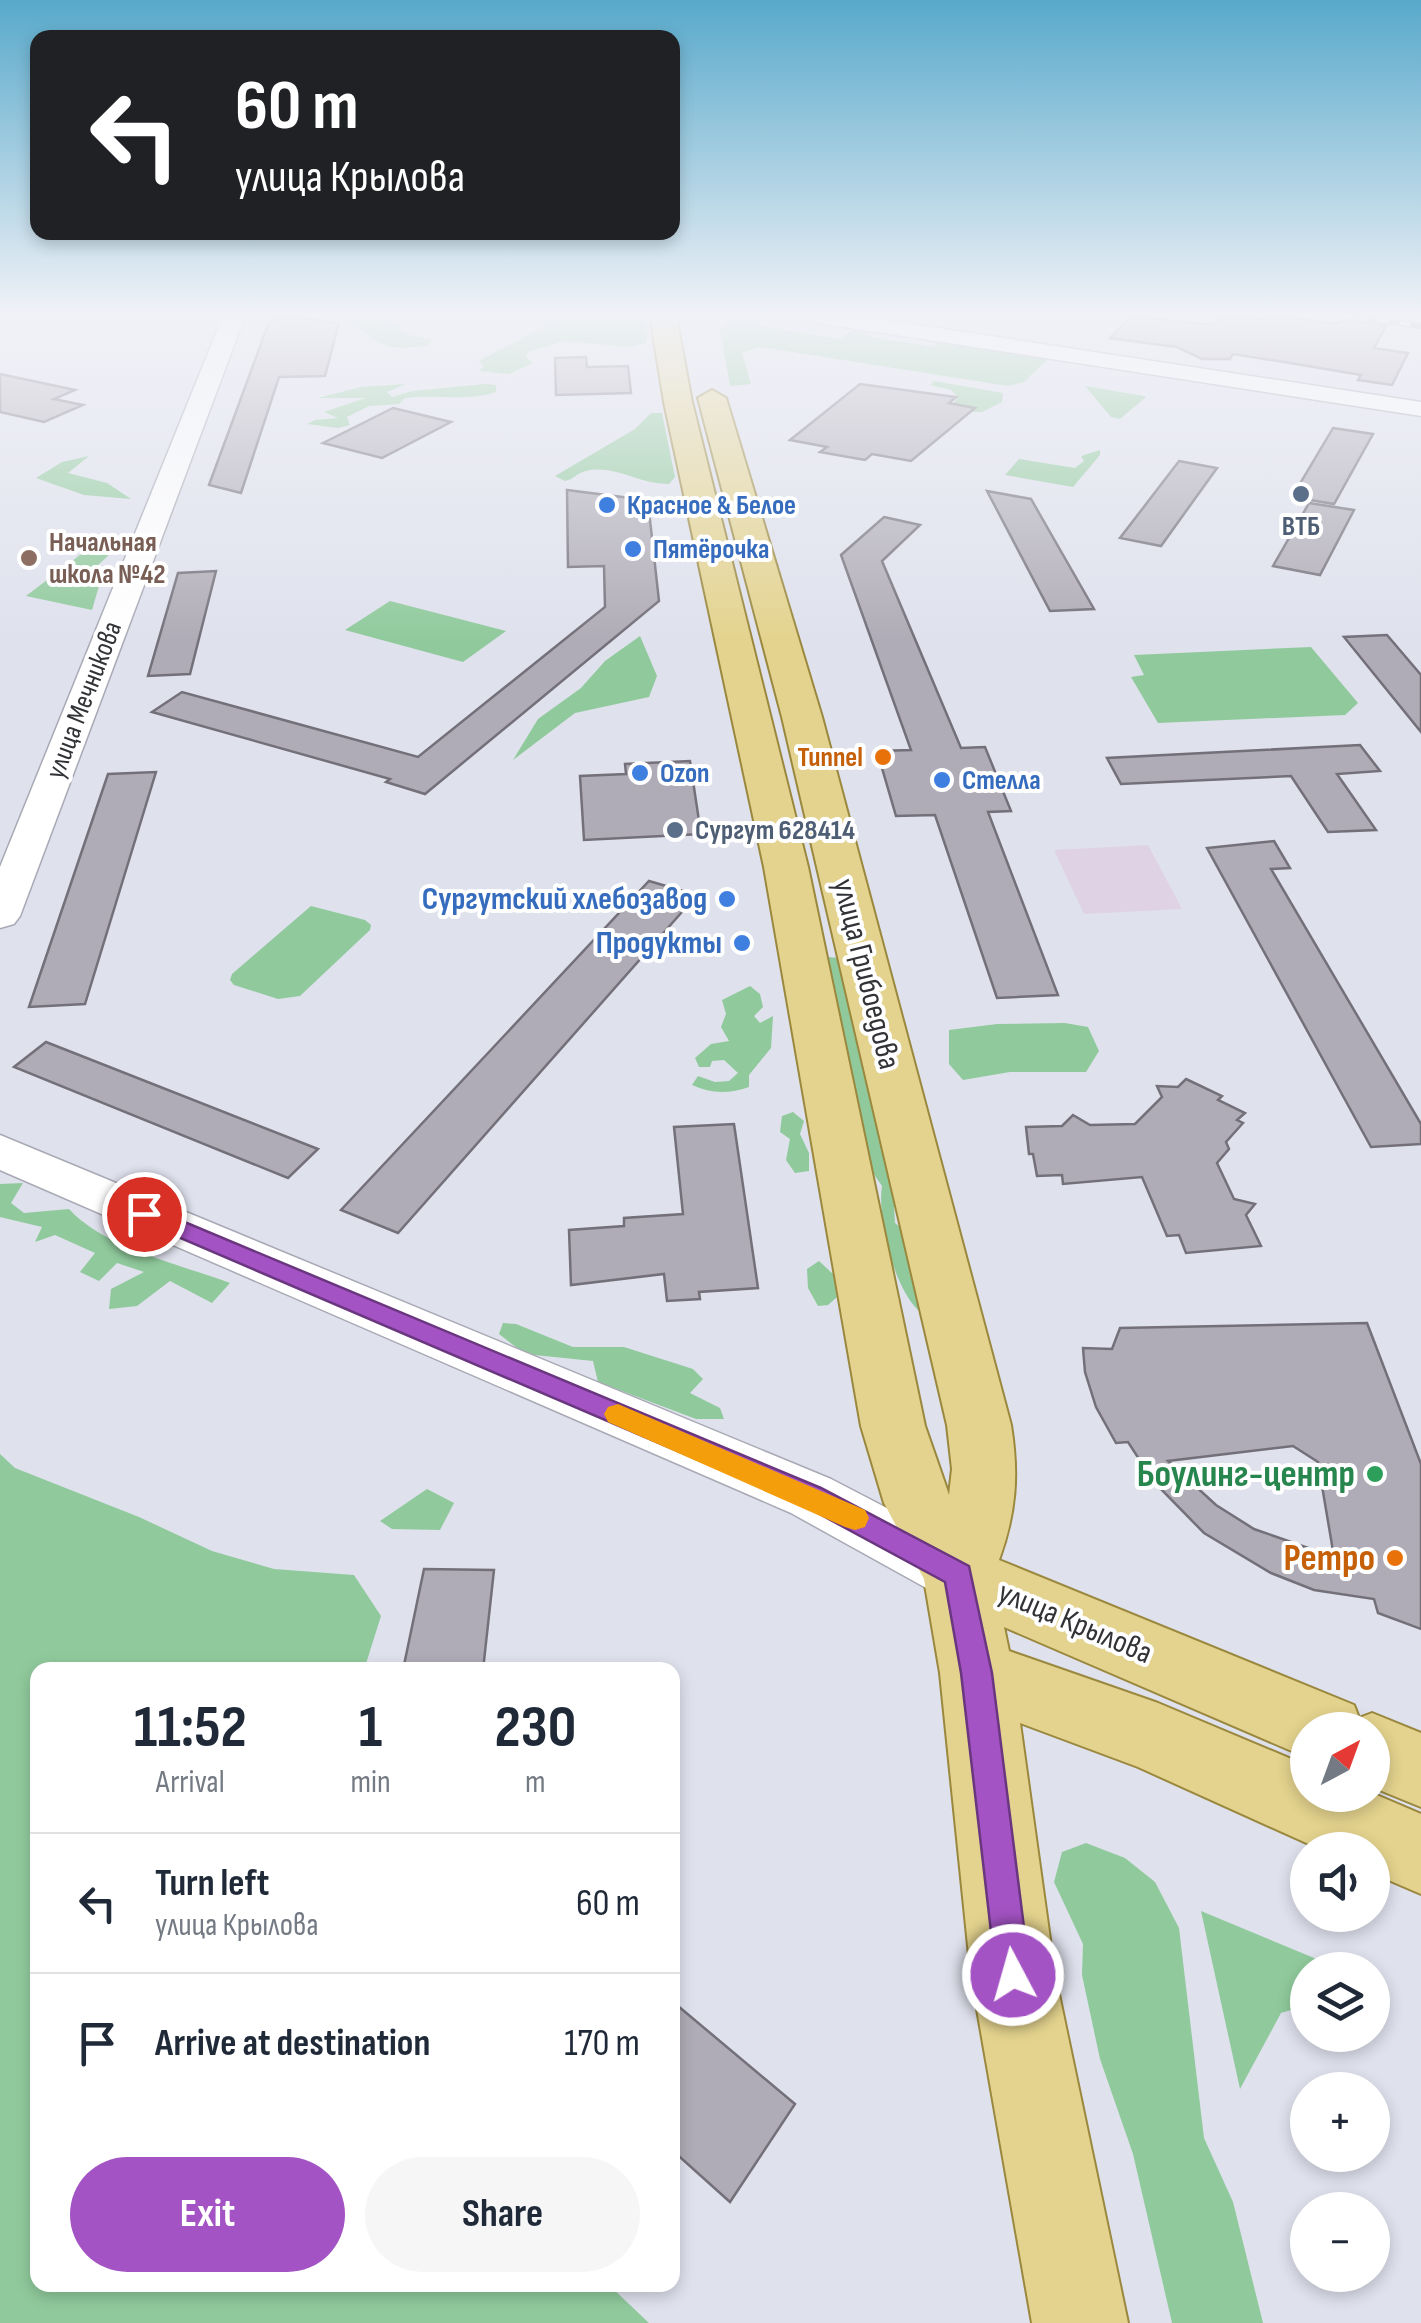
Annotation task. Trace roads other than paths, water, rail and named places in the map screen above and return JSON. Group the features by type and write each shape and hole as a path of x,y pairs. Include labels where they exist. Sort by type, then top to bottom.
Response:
{"main road":[{"name":"улица Грибоедова","path":"683,424 786,867 893,1426 918,1503 958,1574 976,1673 1013,1975 1080,2323"},
{"name":"улица Грибоедова","path":"721,424 802,718 979,1425 986,1468 985,1509 958,1574"},
{"name":"улица Крылова","path":"958,1574 1290,1714"},
{"path":"976,1673 1158,1739 1421,1854"},
{"path":"1390,1757 1421,1770"}],"street":[{"name":"улица Мечникова","path":"0,916 192,424"},
{"name":"улица Крылова","path":"0,1152 811,1496 958,1574"}],"place":[{"name":"ВТБ","path":"1301,494"},
{"name":"Красное & Белое","path":"607,505"},
{"name":"Пятёрочка","path":"633,549"},
{"name":"Начальная школа №42","path":"29,558"},
{"name":"Tunnel","path":"883,757"},
{"name":"Ozon","path":"640,773"},
{"name":"Стелла","path":"942,780"},
{"name":"Сургут 628414","path":"675,830"},
{"name":"Сургутский хлебозавод","path":"727,899"},
{"name":"Продукты","path":"742,943"},
{"name":"Боулинг-центр","path":"1375,1474"},
{"name":"Ретро","path":"1395,1558"}]}
